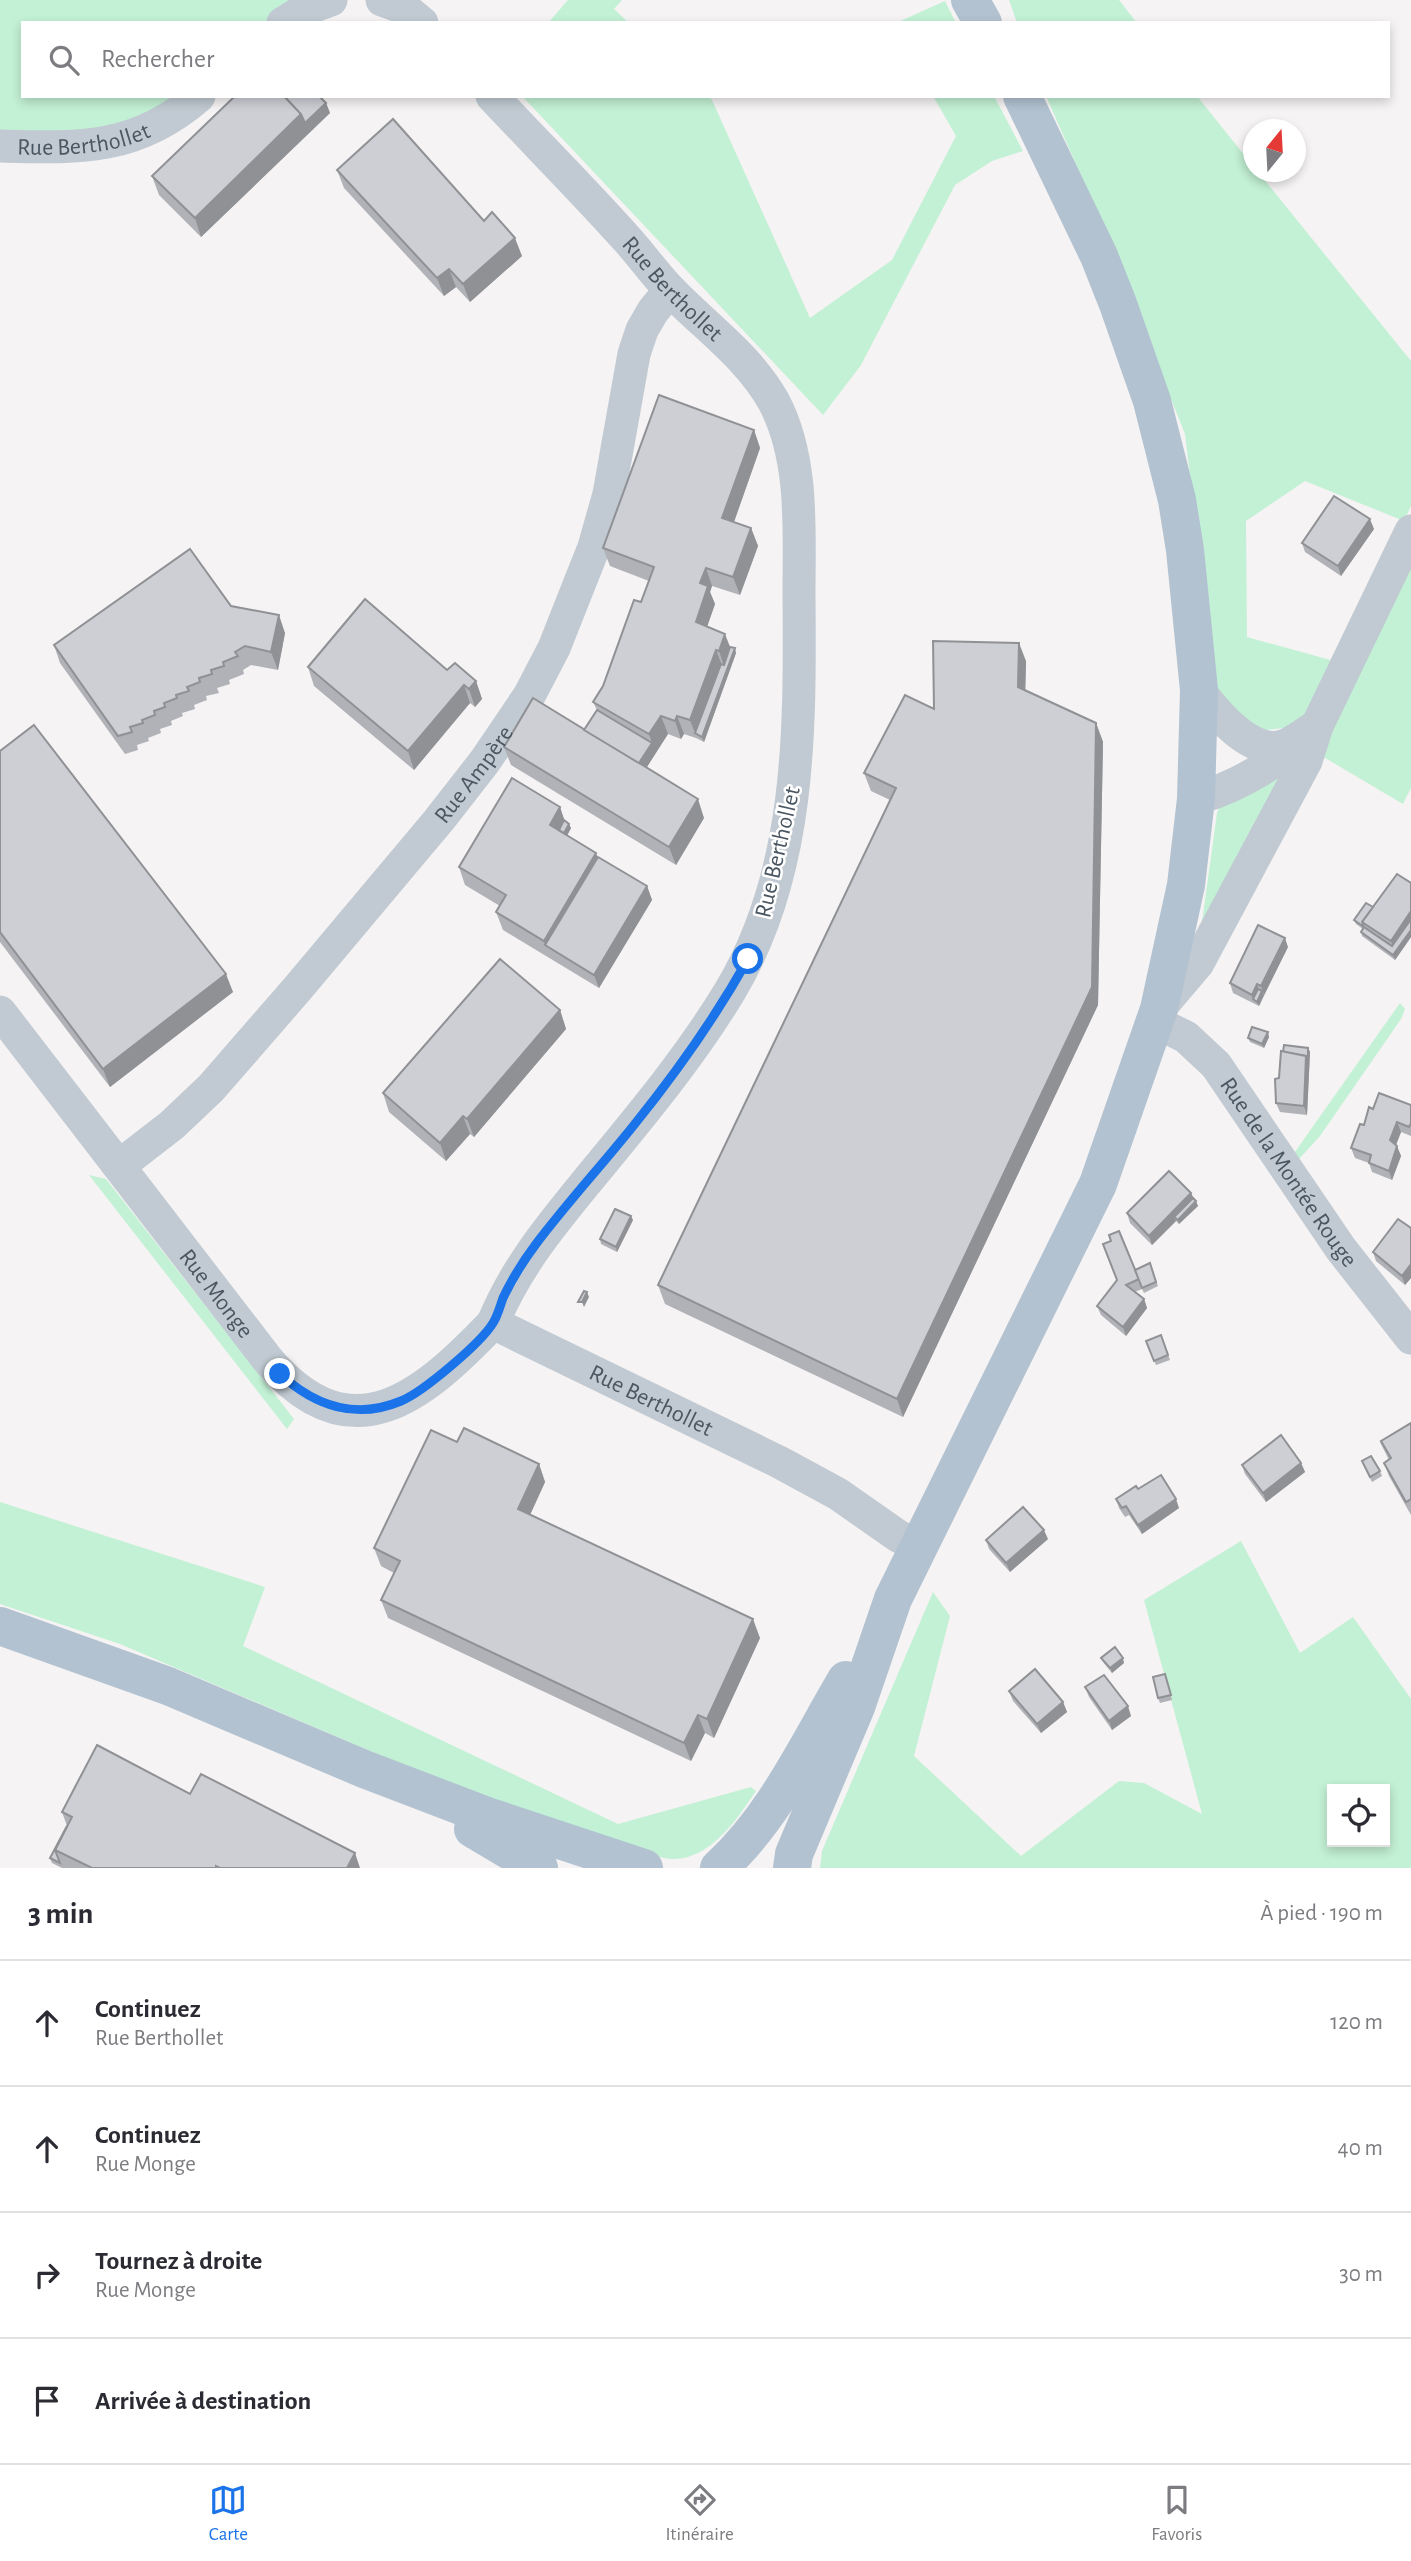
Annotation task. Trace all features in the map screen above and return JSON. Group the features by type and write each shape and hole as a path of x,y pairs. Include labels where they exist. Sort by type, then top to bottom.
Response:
{"main road":[{"path":"970,0 982,21"},
{"path":"719,1868 754,1831 778,1797 893,1599 1098,1184 1153,1027 1186,885 1196,799 1199,690 1177,500 1153,401 1099,256 1023,98"},
{"path":"792,1868 794,1854 856,1707 893,1599"},
{"path":"0,1626 168,1686 364,1769 487,1816 644,1868"},
{"path":"364,1769 539,1868"}],"street":[{"path":"286,21 306,9 331,0"},
{"path":"382,0 404,8 420,21"},
{"name":"Rue Berthollet","path":"0,146 66,146 116,142 156,127 196,98"},
{"name":"Rue Berthollet","path":"494,98 624,236 670,290 726,342 763,385 775,404 793,462 799,526 799,687 793,796 782,854 766,913 748,959 730,991 673,1074 536,1244 504,1297 493,1323 779,1462 838,1494 898,1536 920,1547"},
{"name":"Rue Ampère","path":"119,1166 192,1106 289,998 439,820 493,750 529,696 554,648 594,547 610,494 634,354 642,330 670,290"},
{"path":"1153,1027 1198,963 1306,761 1317,726 1411,531"},
{"path":"1199,690 1215,713 1229,725 1265,746 1282,746 1317,726"},
{"path":"1196,799 1214,794 1261,771 1282,757 1317,726"},
{"name":"Rue Monge","path":"0,1012 268,1360 294,1387 318,1402 346,1410 366,1410 402,1400 419,1391 446,1369 493,1323"},
{"name":"Rue de la Montée Rouge","path":"1153,1027 1186,1037 1216,1065 1341,1249 1411,1338"}],"green space":[{"path":"0,0 296,0 270,21 21,21 21,98 174,98 154,114 97,135 0,133"},
{"path":"568,0 622,0 614,9 627,21 550,21"},
{"path":"1009,0 1119,0 1135,21 1016,21"},
{"path":"945,1 955,21 900,21"},
{"path":"524,98 710,98 810,318 892,260 956,136 934,98 995,98 1023,151 992,161 955,185 861,365 823,415"},
{"path":"1047,98 1199,98 1243,154 1243,182 1266,182 1411,361 1411,506 1404,521 1305,481 1246,521 1247,637 1334,661 1309,711 1292,727 1266,730 1250,726 1217,695 1185,434 1093,203"},
{"path":"1411,559 1411,788 1403,804 1315,752"},
{"path":"1279,777 1202,922 1217,813 1221,803"},
{"path":"1400,1003 1405,1009 1401,1019 1320,1136 1299,1159 1290,1159"},
{"path":"89,1175 106,1179 294,1419 287,1429"},
{"path":"0,1502 265,1587 243,1646 618,1824 751,1787 756,1791 718,1839 693,1855 679,1859 664,1858 627,1846 625,1851 405,1766 120,1644 0,1604"},
{"path":"1241,1541 1300,1653 1353,1617 1411,1699 1411,1868 820,1868 822,1851 933,1592 950,1616 914,1756 1021,1856 1119,1781 1144,1783 1202,1814 1144,1600"}],"building":[{"path":"233,98 286,98 301,114 195,218 152,176"},
{"path":"286,98 321,98 326,103 305,123 301,114"},
{"path":"393,119 484,221 492,212 515,238 463,284 449,269 437,278 337,170"},
{"path":"659,395 754,430 722,518 751,528 733,577 706,568 700,583 708,586 696,622 725,634 719,651 716,650 690,720 677,716 675,721 661,716 649,734 593,702 603,686 634,600 641,602 654,567 603,548"},
{"path":"1334,496 1370,519 1338,566 1302,543"},
{"path":"190,549 231,606 279,615 271,652 245,646 235,652 238,656 223,662 224,666 211,670 212,674 199,678 200,682 187,687 189,691 164,703 165,707 154,711 155,715 130,727 132,732 118,736 54,645"},
{"path":"365,599 447,670 455,663 476,681 469,689 464,685 408,751 308,667"},
{"path":"933,641 1019,643 1018,687 1096,723 1092,987 897,1399 658,1285 896,788 864,773 905,695 934,709"},
{"path":"730,647 735,648 702,737 695,733"},
{"path":"533,698 698,799 669,847 504,747"},
{"path":"597,710 652,743 639,763 584,730"},
{"path":"34,725 226,974 103,1069 0,932 0,751"},
{"path":"512,778 560,807 550,825 596,853 544,941 496,912 506,895 459,867"},
{"path":"564,820 569,824 564,833 559,830"},
{"path":"598,857 647,886 594,975 545,945"},
{"path":"1397,874 1411,883 1411,911 1391,941 1362,922"},
{"path":"1366,903 1373,907 1362,922 1364,927 1354,920"},
{"path":"1411,919 1411,930 1393,955 1361,932 1364,927 1392,946"},
{"path":"1258,925 1285,938 1261,986 1257,984 1252,995 1230,983"},
{"path":"500,959 560,1010 467,1119 463,1116 440,1143 383,1093"},
{"path":"1258,989 1262,991 1257,1002 1253,999"},
{"path":"1252,1027 1268,1032 1262,1044 1248,1038"},
{"path":"1284,1045 1308,1048 1308,1061 1306,1056 1283,1052"},
{"path":"1281,1051 1306,1056 1304,1106 1276,1103 1275,1079 1279,1078"},
{"path":"1379,1093 1411,1105 1409,1127 1397,1122 1390,1140 1397,1146 1389,1171 1369,1163 1371,1155 1351,1148 1360,1124 1364,1125 1369,1107 1373,1109"},
{"path":"1169,1171 1191,1193 1149,1236 1127,1213"},
{"path":"1193,1198 1196,1201 1178,1220 1174,1217"},
{"path":"615,1209 631,1216 616,1247 600,1239"},
{"path":"1398,1219 1411,1228 1411,1264 1402,1276 1373,1252"},
{"path":"1119,1231 1139,1279 1126,1285 1144,1299 1123,1327 1097,1306 1117,1280 1103,1244 1111,1241 1109,1235"},
{"path":"1150,1263 1156,1282 1142,1288 1135,1270"},
{"path":"584,1291 587,1292 582,1302 578,1302"},
{"path":"1161,1335 1168,1355 1154,1361 1146,1341"},
{"path":"1411,1423 1411,1499 1406,1502 1384,1463 1391,1458 1381,1441"},
{"path":"464,1428 539,1464 518,1509 753,1619 707,1719 698,1715 684,1743 381,1600 400,1561 374,1548 431,1430 457,1442"},
{"path":"1281,1435 1301,1463 1263,1493 1242,1465"},
{"path":"1371,1456 1380,1471 1370,1477 1362,1461"},
{"path":"1161,1475 1176,1499 1138,1525 1126,1506 1122,1508 1116,1499"},
{"path":"1023,1507 1044,1530 1006,1563 986,1540"},
{"path":"1115,1647 1123,1658 1110,1668 1101,1658"},
{"path":"1035,1669 1063,1702 1037,1724 1009,1691"},
{"path":"1165,1674 1171,1695 1158,1698 1153,1677"},
{"path":"1104,1675 1128,1706 1109,1721 1085,1687"},
{"path":"97,1745 190,1794 201,1774 355,1853 347,1868 92,1868 55,1850 72,1817 62,1812"},
{"path":"67,1826 55,1850 60,1863 50,1858"}],"route":[{"path":"280,1374 294,1387 318,1402 346,1410 366,1410 402,1400 419,1391 455,1362 493,1323 518,1271 536,1244 673,1074 708,1026 748,959"}]}
